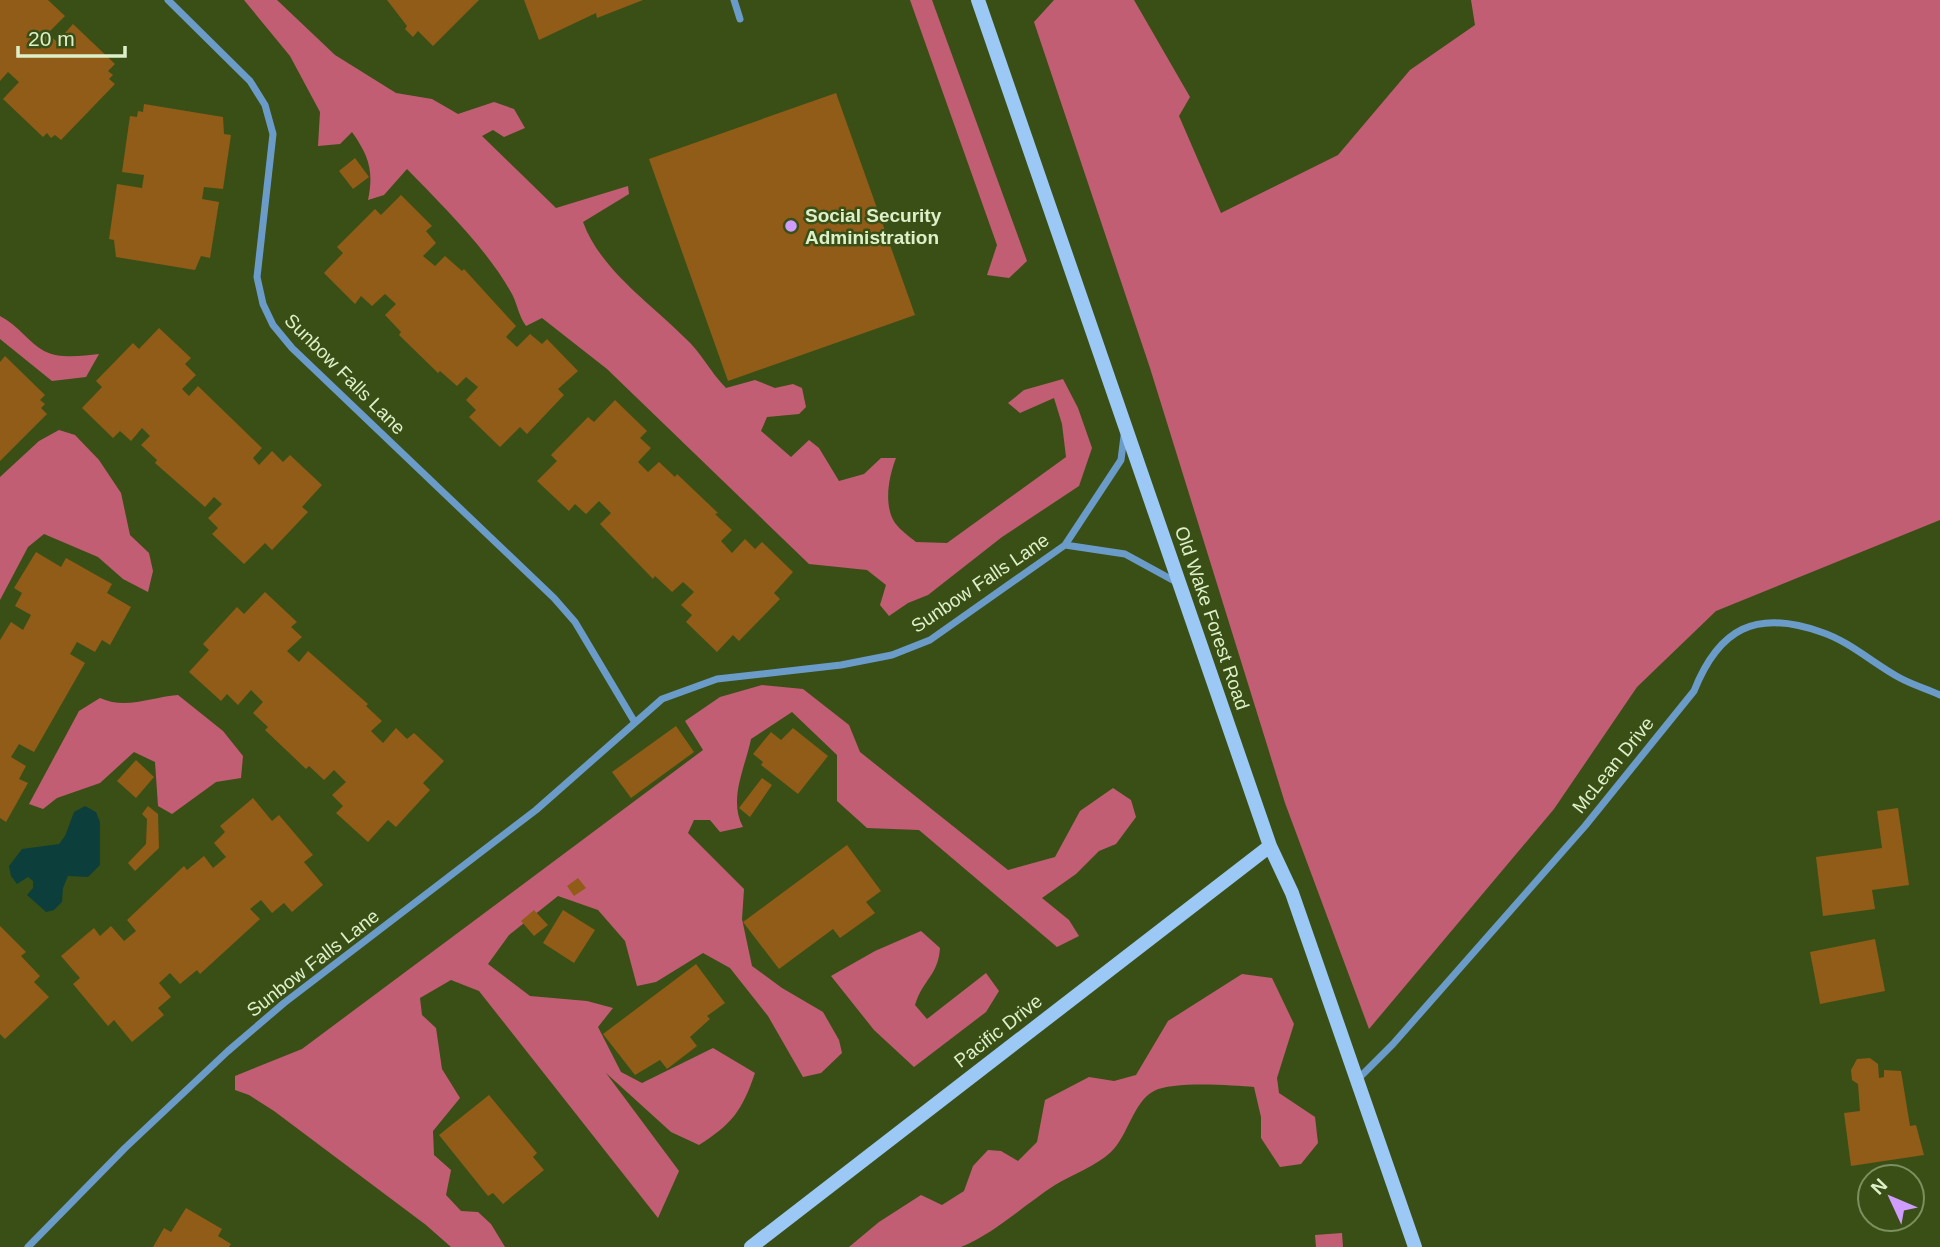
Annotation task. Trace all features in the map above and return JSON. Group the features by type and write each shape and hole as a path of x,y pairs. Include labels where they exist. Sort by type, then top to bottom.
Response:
{"street":[{"name":"Sunbow Falls Lane","path":"167,0 250,81 265,105 273,134 257,277 262,304 273,325 292,348 554,598 575,622 634,721"},
{"path":"734,0 740,19"},
{"name":"Old Wake Forest Road","path":"978,0 1270,846 1292,893 1416,1247"},
{"name":"Sunbow Falls Lane","path":"28,1247 125,1148 228,1051 284,1003 536,810 662,699 717,679 841,665 905,650 930,640 1065,545 1121,460 1126,428"},
{"name":"Sunbow Falls Lane","path":"1065,545 1125,554 1179,583"},
{"name":"McLean Drive","path":"1357,1080 1393,1044 1585,825 1695,691 1704,666 1721,642 1737,629 1774,621 1822,632 1902,680 1940,695"},
{"name":"Pacific Drive","path":"751,1247 1270,846"}],"shaded area":[{"path":"244,0 277,0 335,55 396,93 432,99 458,114 494,102 514,109 525,128 504,137 493,130 482,136 556,208 628,186 629,194 583,222 601,255 627,284 691,344 726,388 755,380 775,388 793,384 802,388 806,407 799,414 767,417 761,431 791,457 809,440 819,448 839,481 864,474 881,458 896,458 889,482 889,508 895,523 916,542 947,543 1066,457 1062,424 1054,398 1020,413 1008,403 1024,390 1063,379 1078,408 1092,448 1079,486 1002,537 928,595 908,603 889,616 880,605 886,585 867,570 809,564 607,369 542,318 526,326 513,296 492,263 407,169 384,195 368,200 369,164 358,141 352,132 340,144 318,146 320,112 290,56"},
{"path":"910,0 932,0 1027,261 1009,278 987,275 997,245"},
{"path":"1054,0 1134,0 1190,97 1179,116 1221,213 1338,155 1410,70 1475,25 1471,0 1940,0 1940,520 1716,611 1637,687 1554,809 1369,1029 1285,803 1150,368 1034,22"},
{"path":"0,316 50,354 99,354 86,377 52,381 0,339"},
{"path":"59,430 75,435 99,460 121,493 130,535 149,553 153,571 148,592 123,579 98,557 44,534 28,547 0,600 0,477 39,441"},
{"path":"762,685 803,689 849,725 860,752 1008,870 1055,857 1080,811 1113,788 1131,800 1136,817 1116,844 1099,851 1076,874 1042,898 1069,920 1079,936 1057,947 919,830 867,828 837,801 837,755 792,712 751,739 737,795 743,827 720,832 710,820 694,820 688,833 744,889 742,919 752,966 782,988 823,1012 839,1040 842,1053 821,1073 803,1077 768,1016 730,968 703,953 656,982 637,986 625,941 598,910 558,896 509,935 488,964 530,996 587,1001 613,1008 598,1027 621,1072 642,1083 713,1048 755,1073 735,1115 699,1145 671,1132 606,1073 679,1171 658,1218 479,991 451,980 420,998 422,1015 436,1028 442,1069 460,1098 433,1131 434,1155 451,1170 446,1195 461,1211 478,1212 491,1224 505,1247 451,1247 426,1225 274,1111 249,1095 235,1090 235,1076 302,1049 703,750 685,721 720,697"},
{"path":"178,695 223,731 243,756 241,778 216,782 172,814 158,806 155,762 134,752 100,783 57,798 43,809 29,804 79,711 100,698 129,703"},
{"path":"921,931 940,948 936,965 915,1005 927,1019 986,973 999,991 986,1012 914,1067 874,1030 831,976 875,951"},
{"path":"1242,974 1272,978 1294,1024 1277,1078 1279,1093 1315,1117 1318,1143 1301,1164 1280,1167 1261,1138 1261,1117 1254,1087 1202,1084 1162,1088 1147,1096 1141,1103 1117,1145 1105,1157 1055,1185 998,1227 974,1241 961,1247 849,1247 879,1222 921,1195 942,1205 964,1191 973,1166 988,1150 1001,1151 1018,1161 1037,1142 1045,1100 1089,1077 1114,1081 1136,1075 1168,1021"},
{"path":"1342,1233 1343,1247 1316,1247 1315,1235"}],"water":[{"path":"85,806 96,812 100,822 100,865 88,877 68,876 63,888 62,902 54,910 46,912 27,895 33,888 33,881 28,877 17,884 11,876 9,866 22,849 59,844 74,812"}],"building":[{"path":"0,0 48,0 65,16 48,33 57,42 73,24 115,64 108,71 113,75 109,79 115,84 61,140 55,135 51,138 47,133 43,137 3,99 19,82 8,72 0,81"},
{"path":"387,0 479,0 433,46 418,31 413,37 405,29 407,26"},
{"path":"524,0 643,0 597,18 596,13 539,40"},
{"path":"836,93 915,315 728,381 649,159"},
{"path":"144,104 223,117 224,134 231,135 223,189 204,187 202,199 219,202 210,258 201,256 195,270 116,257 114,240 109,239 117,184 142,188 144,175 122,172 130,116 137,117 138,111 143,112"},
{"path":"355,158 369,177 353,189 339,171"},
{"path":"401,195 432,226 426,231 436,243 423,256 435,266 445,256 462,271 464,269 516,326 506,337 517,347 530,334 542,344 547,339 578,371 558,389 564,395 527,434 520,427 500,447 469,417 476,410 466,400 478,387 466,377 457,386 440,371 438,373 399,335 401,332 385,315 396,304 385,294 372,306 361,296 355,304 324,273 343,253 337,247 375,209 381,215"},
{"path":"159,328 191,358 185,364 196,375 182,389 189,396 198,386 262,448 253,458 259,465 272,451 283,462 290,455 322,485 302,507 308,512 272,550 265,543 244,564 212,534 218,528 208,518 222,504 214,497 205,507 155,463 157,460 141,445 150,436 142,428 131,441 120,431 113,438 82,408 102,387 96,381 133,343 139,349"},
{"path":"5,356 45,395 40,400 45,404 41,408 47,414 0,461 0,362"},
{"path":"615,400 647,431 640,438 651,448 638,462 648,472 659,462 675,477 677,474 718,513 715,514 732,530 721,541 732,553 745,539 755,549 762,542 793,572 774,593 780,599 739,641 733,635 717,652 686,622 692,615 681,605 694,592 683,582 672,592 655,576 653,579 600,524 611,513 599,501 586,514 575,504 569,511 537,481 557,461 551,455 588,417 594,422"},
{"path":"36,552 61,567 66,558 112,584 107,593 131,607 110,645 102,640 95,652 77,642 70,654 85,663 34,752 19,744 11,757 26,766 19,779 28,783 6,822 0,818 0,640 11,622 23,630 31,615 15,606 22,593 14,588"},
{"path":"265,592 297,622 291,627 302,637 287,651 299,662 308,651 368,704 366,706 382,721 371,731 383,743 396,728 407,739 414,733 444,761 423,783 430,790 396,827 388,820 368,842 336,813 343,806 332,795 346,782 334,770 324,780 309,766 306,769 265,730 268,727 253,713 263,702 251,690 238,705 227,694 221,701 189,672 209,650 203,644 237,607 244,614"},
{"path":"676,726 694,752 631,798 612,772"},
{"path":"793,728 828,756 798,794 761,765 763,762 753,754 771,732 781,740"},
{"path":"136,760 154,777 136,798 117,781"},
{"path":"762,778 772,785 750,817 739,808"},
{"path":"253,798 272,821 279,815 313,855 304,862 323,885 292,912 284,903 272,913 261,900 250,909 260,919 200,974 197,970 180,984 170,973 159,983 171,997 158,1008 164,1015 132,1042 114,1020 108,1026 73,984 80,978 61,956 94,928 100,936 111,926 124,941 136,931 127,920 184,866 187,870 204,856 213,868 226,857 214,843 225,832 220,826"},
{"path":"148,806 158,814 159,848 135,871 128,863 146,844 147,819 142,814"},
{"path":"1898,808 1909,885 1872,890 1875,909 1823,916 1816,857 1882,848 1877,811"},
{"path":"847,845 881,891 866,902 875,913 840,938 833,929 779,969 743,922"},
{"path":"578,878 586,888 574,896 567,886"},
{"path":"534,910 548,925 534,936 521,921"},
{"path":"563,910 595,930 574,963 543,943"},
{"path":"0,926 26,952 21,956 40,976 34,982 49,997 5,1039 0,1034"},
{"path":"1875,939 1885,991 1820,1004 1810,952"},
{"path":"696,964 725,1003 707,1016 710,1019 690,1037 697,1046 667,1069 660,1060 635,1075 603,1034"},
{"path":"1870,1058 1878,1064 1879,1078 1884,1077 1884,1070 1901,1071 1910,1126 1916,1125 1924,1155 1856,1163 1851,1166 1844,1113 1860,1111 1858,1084 1852,1080 1851,1070 1857,1059"},
{"path":"489,1095 537,1153 533,1157 544,1170 503,1204 493,1193 488,1196 439,1135"},
{"path":"186,1208 222,1229 218,1236 231,1244 229,1247 153,1247 164,1228 171,1232"}],"place":[{"name":"Social Security Administration","path":"791,226"}]}
